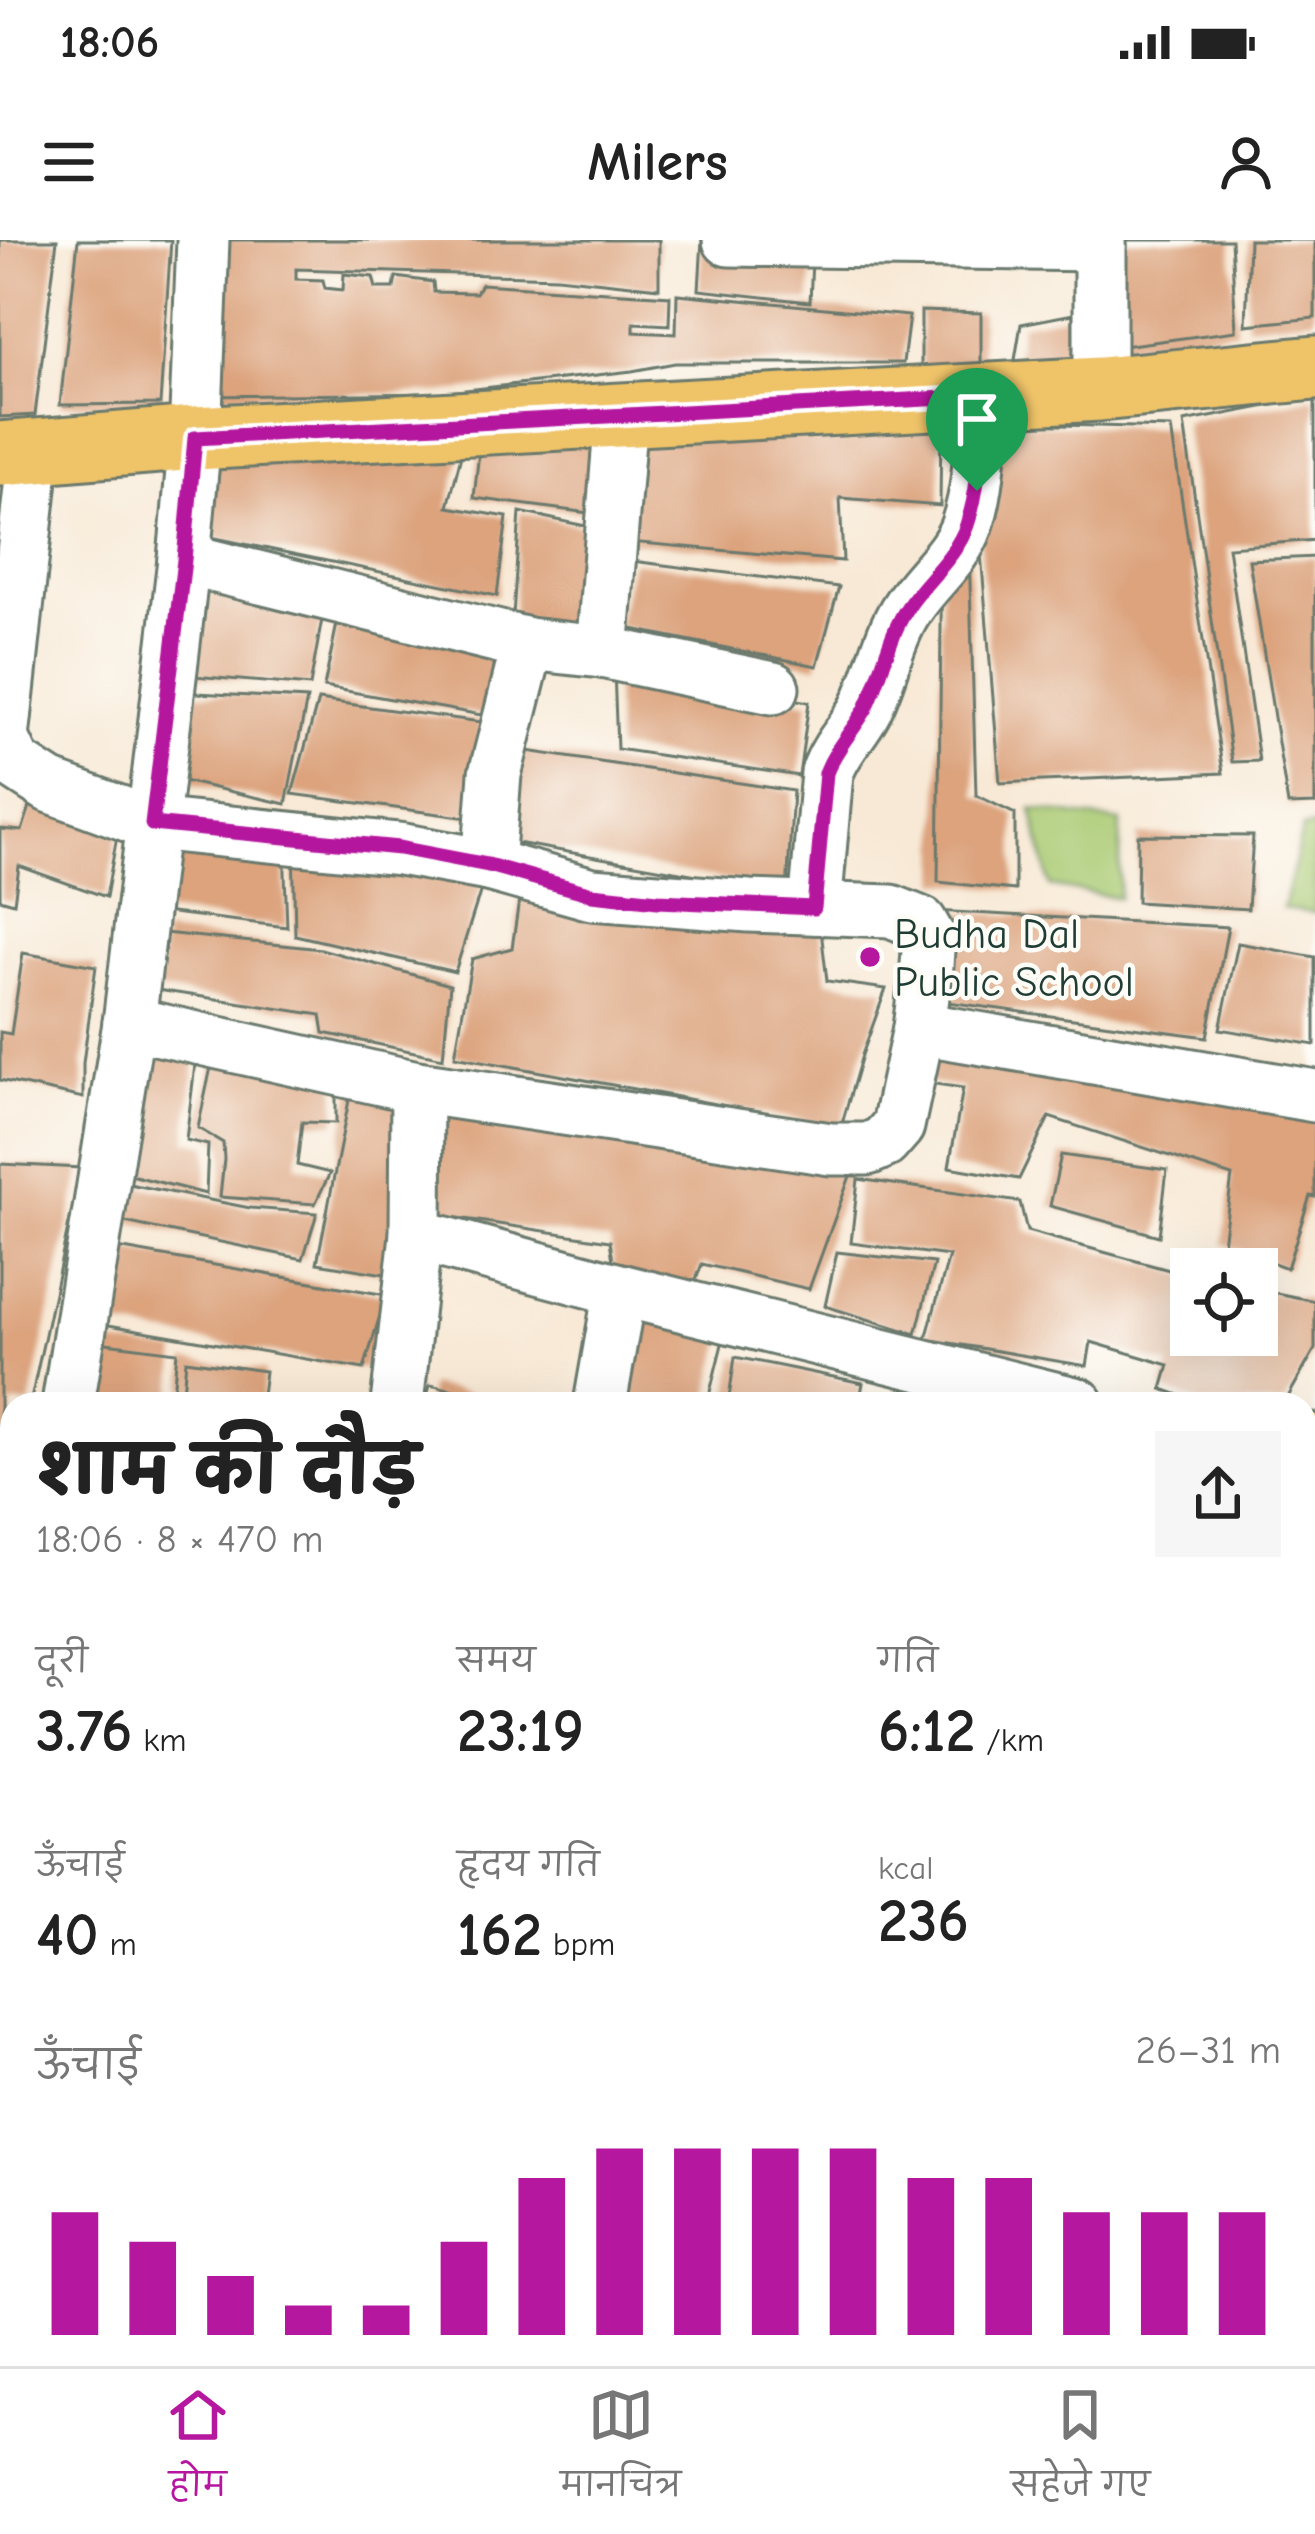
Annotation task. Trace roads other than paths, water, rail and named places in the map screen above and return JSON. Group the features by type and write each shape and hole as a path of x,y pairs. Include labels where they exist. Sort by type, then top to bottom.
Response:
{"main road":[{"path":"17,452 195,438 1100,389 1315,368"}],"street":[{"path":"70,1392 129,1023 184,560 195,438 202,240"},
{"path":"729,240 1100,243 1100,389"},
{"path":"814,908 826,773 833,754 864,711 894,629 966,530 977,491 983,396"},
{"path":"602,652 621,416"},
{"path":"17,452 2,738 15,764 49,786 152,824 399,848 488,865 592,894 891,910 921,923 929,937 919,1028 898,1126 884,1142 868,1149 831,1149 417,1087 129,1023"},
{"path":"184,560 528,644 602,652 773,688"},
{"path":"488,865 495,774 528,644"},
{"path":"919,1028 1315,1096"},
{"path":"398,1392 416,1235 417,1087"},
{"path":"416,1235 1030,1392"},
{"path":"602,1392 620,1290"}],"place":[{"name":"Budha Dal Public School","path":"870,957"}]}
